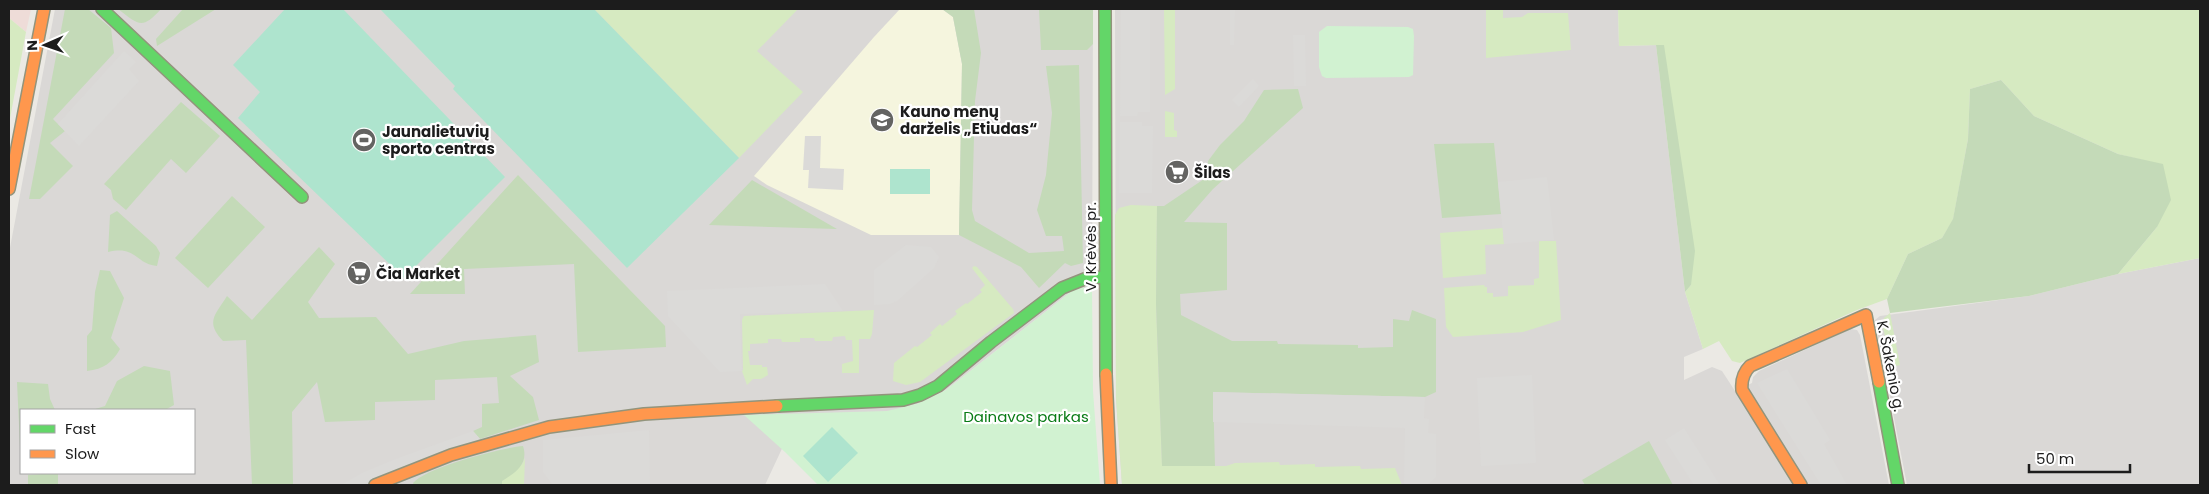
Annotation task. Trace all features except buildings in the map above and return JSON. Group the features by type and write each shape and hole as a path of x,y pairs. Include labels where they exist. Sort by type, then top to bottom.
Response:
{"street":[{"path":"9,189 44,9"},
{"path":"102,9 302,197"},
{"name":"V. Krėvės pr.","path":"1105,9 1104,277 1106,390 1111,485"},
{"path":"375,485 451,455 549,427 644,414 744,407 903,400 920,395 938,386 991,342 1062,288 1086,278 1104,277"},
{"name":"K. Šakenio g.","path":"1801,485 1742,390 1742,374 1750,366 1866,315 1898,485"}],"shaded area":[{"path":"9,9 31,9 26,32 9,18"},
{"path":"55,9 1093,9 1092,289 1077,287 946,390 917,404 786,440 765,485 9,485 9,253"},
{"name":"Kauno menų darželis „Etiudas“","path":"900,9 942,9 953,17 962,64 959,235 871,235 767,185 754,176"},
{"path":"1115,9 1618,9 1619,46 1656,45 1685,292 1703,349 1684,357 1684,380 1712,367 1722,371 1735,391 1752,383 1753,377 1759,371 1850,329 1857,330 1860,335 1889,485 1122,485 1116,399"},
{"path":"1121,9 1150,9 1150,112 1138,112 1137,116 1120,116"},
{"path":"1230,9 1235,9 1234,45 1230,45"},
{"path":"1293,35 1305,35 1306,86 1294,86"},
{"path":"124,51 136,62 129,69 139,81 79,146 58,124"},
{"path":"1253,79 1259,86 1239,107 1232,100"},
{"path":"1120,122 1142,122 1142,126 1153,126 1152,193 1119,193"},
{"path":"805,136 821,136 820,168 844,169 843,190 808,188 809,170 803,170"},
{"path":"1547,177 1554,240 1504,244 1498,182"},
{"path":"906,245 931,247 939,257 934,268 897,301 890,304 874,305 874,270"},
{"path":"2200,258 2200,485 1907,485 1875,320 1880,316 2029,296 2118,274"},
{"path":"825,284 843,311 740,314 742,371 720,372 668,316 667,291"},
{"path":"1787,369 1830,440 1824,444 1847,485 1821,485 1757,383"},
{"path":"1532,375 1536,463 1481,466 1477,378"},
{"path":"1213,392 1425,397 1424,418 1429,419 1428,433 1436,434 1436,477 1427,485 1404,485 1405,428 1213,422"},
{"path":"1684,428 1720,485 1694,485 1665,440"},
{"path":"649,430 650,485 553,485 543,472 543,440"},
{"path":"473,431 480,439 380,475 362,485 341,485 362,473 393,460"}],"green space":[{"path":"65,9 88,9 111,28 114,53 53,119 65,131 50,143 73,166 40,199 29,199"},
{"path":"118,9 161,9 149,20 140,23"},
{"path":"183,9 216,9 157,46 156,39"},
{"name":"Jaunalietuvių sporto centras","path":"285,9 343,9 505,177 404,278 238,118 260,92 233,65"},
{"path":"380,9 594,9 739,158 627,268 453,89 455,86"},
{"path":"594,9 798,9 757,51 803,92 739,158"},
{"path":"942,9 974,9 981,53 975,101 972,210 975,221 1029,253 1064,251 1062,236 1046,236 1037,210 1046,175 1052,113 1046,66 1079,65 1083,263 1071,266 1065,263 1039,288 1021,267 959,235 962,64 953,17"},
{"path":"1039,9 1093,9 1093,44 1087,50 1041,50"},
{"path":"1164,9 1175,9 1175,89 1165,95"},
{"path":"1486,9 1503,9 1503,18 1522,17 1528,13 1568,13 1571,50 1486,58"},
{"path":"1618,9 2200,9 2200,258 2118,274 2157,227 2163,165 2118,154 2034,116 2001,80 1970,89 1968,139 1953,220 1942,238 1908,254 1887,299 1857,310 1740,363 1732,361 1719,341 1703,349 1685,292 1691,285 1663,45 1619,46"},
{"path":"9,18 26,32 9,124"},
{"path":"1327,26 1408,27 1413,29 1413,75 1409,77 1326,78 1322,76 1319,67 1319,32"},
{"path":"1656,45 1664,45 1695,251 1691,285 1685,292"},
{"path":"2001,80 2034,116 2118,154 2163,164 2171,200 2157,227 2118,274 2029,296 1890,313 1887,299 1908,254 1942,238 1953,219 1968,139 1970,89"},
{"path":"1298,89 1303,108 1213,189 1184,222 1227,223 1227,290 1180,294 1181,315 1232,341 1277,341 1278,344 1358,345 1358,348 1393,347 1393,319 1409,321 1412,310 1436,319 1436,392 1425,397 1213,392 1215,466 1162,466 1156,304 1157,206 1164,206 1207,177 1208,161 1220,145 1244,121 1264,90"},
{"path":"181,102 220,136 186,173 171,159 126,210 113,199 111,190 104,184"},
{"path":"1165,111 1174,113 1174,130 1177,131 1177,137 1165,137"},
{"path":"1494,143 1501,214 1442,218 1434,144"},
{"path":"890,169 930,169 930,194 890,194"},
{"path":"518,175 665,326 666,347 578,352 574,264 464,269 465,294 410,294"},
{"path":"752,180 837,229 709,225"},
{"path":"232,196 265,227 208,288 175,258"},
{"path":"1131,205 1157,206 1156,304 1162,466 1226,466 1235,463 1279,462 1280,465 1315,464 1315,467 1360,466 1361,469 1395,468 1402,485 1122,485 1116,399 1115,215 1119,208"},
{"path":"117,211 156,246 160,253 157,266 150,265 125,251 108,252 110,215"},
{"path":"1503,228 1504,244 1485,245 1486,274 1443,278 1440,233"},
{"path":"1539,241 1556,241 1561,320 1523,332 1453,337 1446,327 1444,288 1484,285 1487,287 1487,293 1493,293 1493,297 1508,296 1508,286 1534,285 1534,279 1539,278"},
{"path":"319,247 335,264 308,302 319,318 376,317 408,354 464,341 536,335 539,362 510,376 533,397 539,420 480,439 473,431 482,427 482,404 499,403 497,377 435,380 435,400 375,402 375,420 325,422 317,382 292,412 293,485 252,485 246,340 223,341 214,329 214,318 227,296 252,320"},
{"path":"974,266 977,267 1013,309 1014,313 920,382 906,385 893,381 894,363 932,335 930,333 940,324 942,326 957,314 955,311 982,292 980,290 985,285 972,268"},
{"path":"100,270 110,271 124,298 111,338 120,349 107,364 98,369 87,371 87,336 92,330 95,292"},
{"name":"Dainavos parkas","path":"1077,287 1092,289 1093,391 1100,485 818,485 744,415 887,411 917,404 946,390"},
{"path":"874,310 870,339 859,339 859,373 842,373 842,364 853,361 852,340 846,340 845,336 833,337 832,341 815,341 814,338 800,338 800,342 782,342 781,339 768,339 768,343 750,344 750,351 748,351 750,365 767,367 768,375 761,379 753,379 747,385 742,371 742,320 744,316"},
{"path":"1890,313 1900,365 1892,367 1882,323 1884,318"},
{"path":"144,366 170,371 174,405 167,409 95,409 105,406 117,381"},
{"path":"17,382 48,384 50,399 55,409 20,409 20,446"},
{"path":"832,427 858,453 828,482 803,456"},
{"path":"1649,441 1673,485 1585,485 1582,480"},
{"path":"523,446 524,458 520,467 502,481 502,485 414,485 413,483 421,477 448,465 482,454"},
{"path":"525,458 524,485 502,485 502,481 522,464"},
{"path":"58,474 58,485 28,485 28,475"}],"traffic: fast":[{"path":"102,9 302,197"},
{"path":"1105,9 1106,374"},
{"path":"777,406 903,400 920,395 938,386 991,342 1062,288 1087,278 1105,277"},
{"path":"1879,382 1898,485"}],"traffic: slow":[{"path":"9,189 44,9"},
{"path":"1801,485 1742,390 1743,377 1746,371 1750,366 1866,315 1879,382"},
{"path":"1106,374 1111,485"},
{"path":"375,485 451,455 549,427 644,414 777,406"}],"place":[{"name":"Kauno menų darželis „Etiudas“","path":"882,120"},
{"name":"Jaunalietuvių sporto centras","path":"364,140"},
{"name":"Šilas","path":"1177,172"},
{"name":"Čia Market","path":"359,273"}]}
